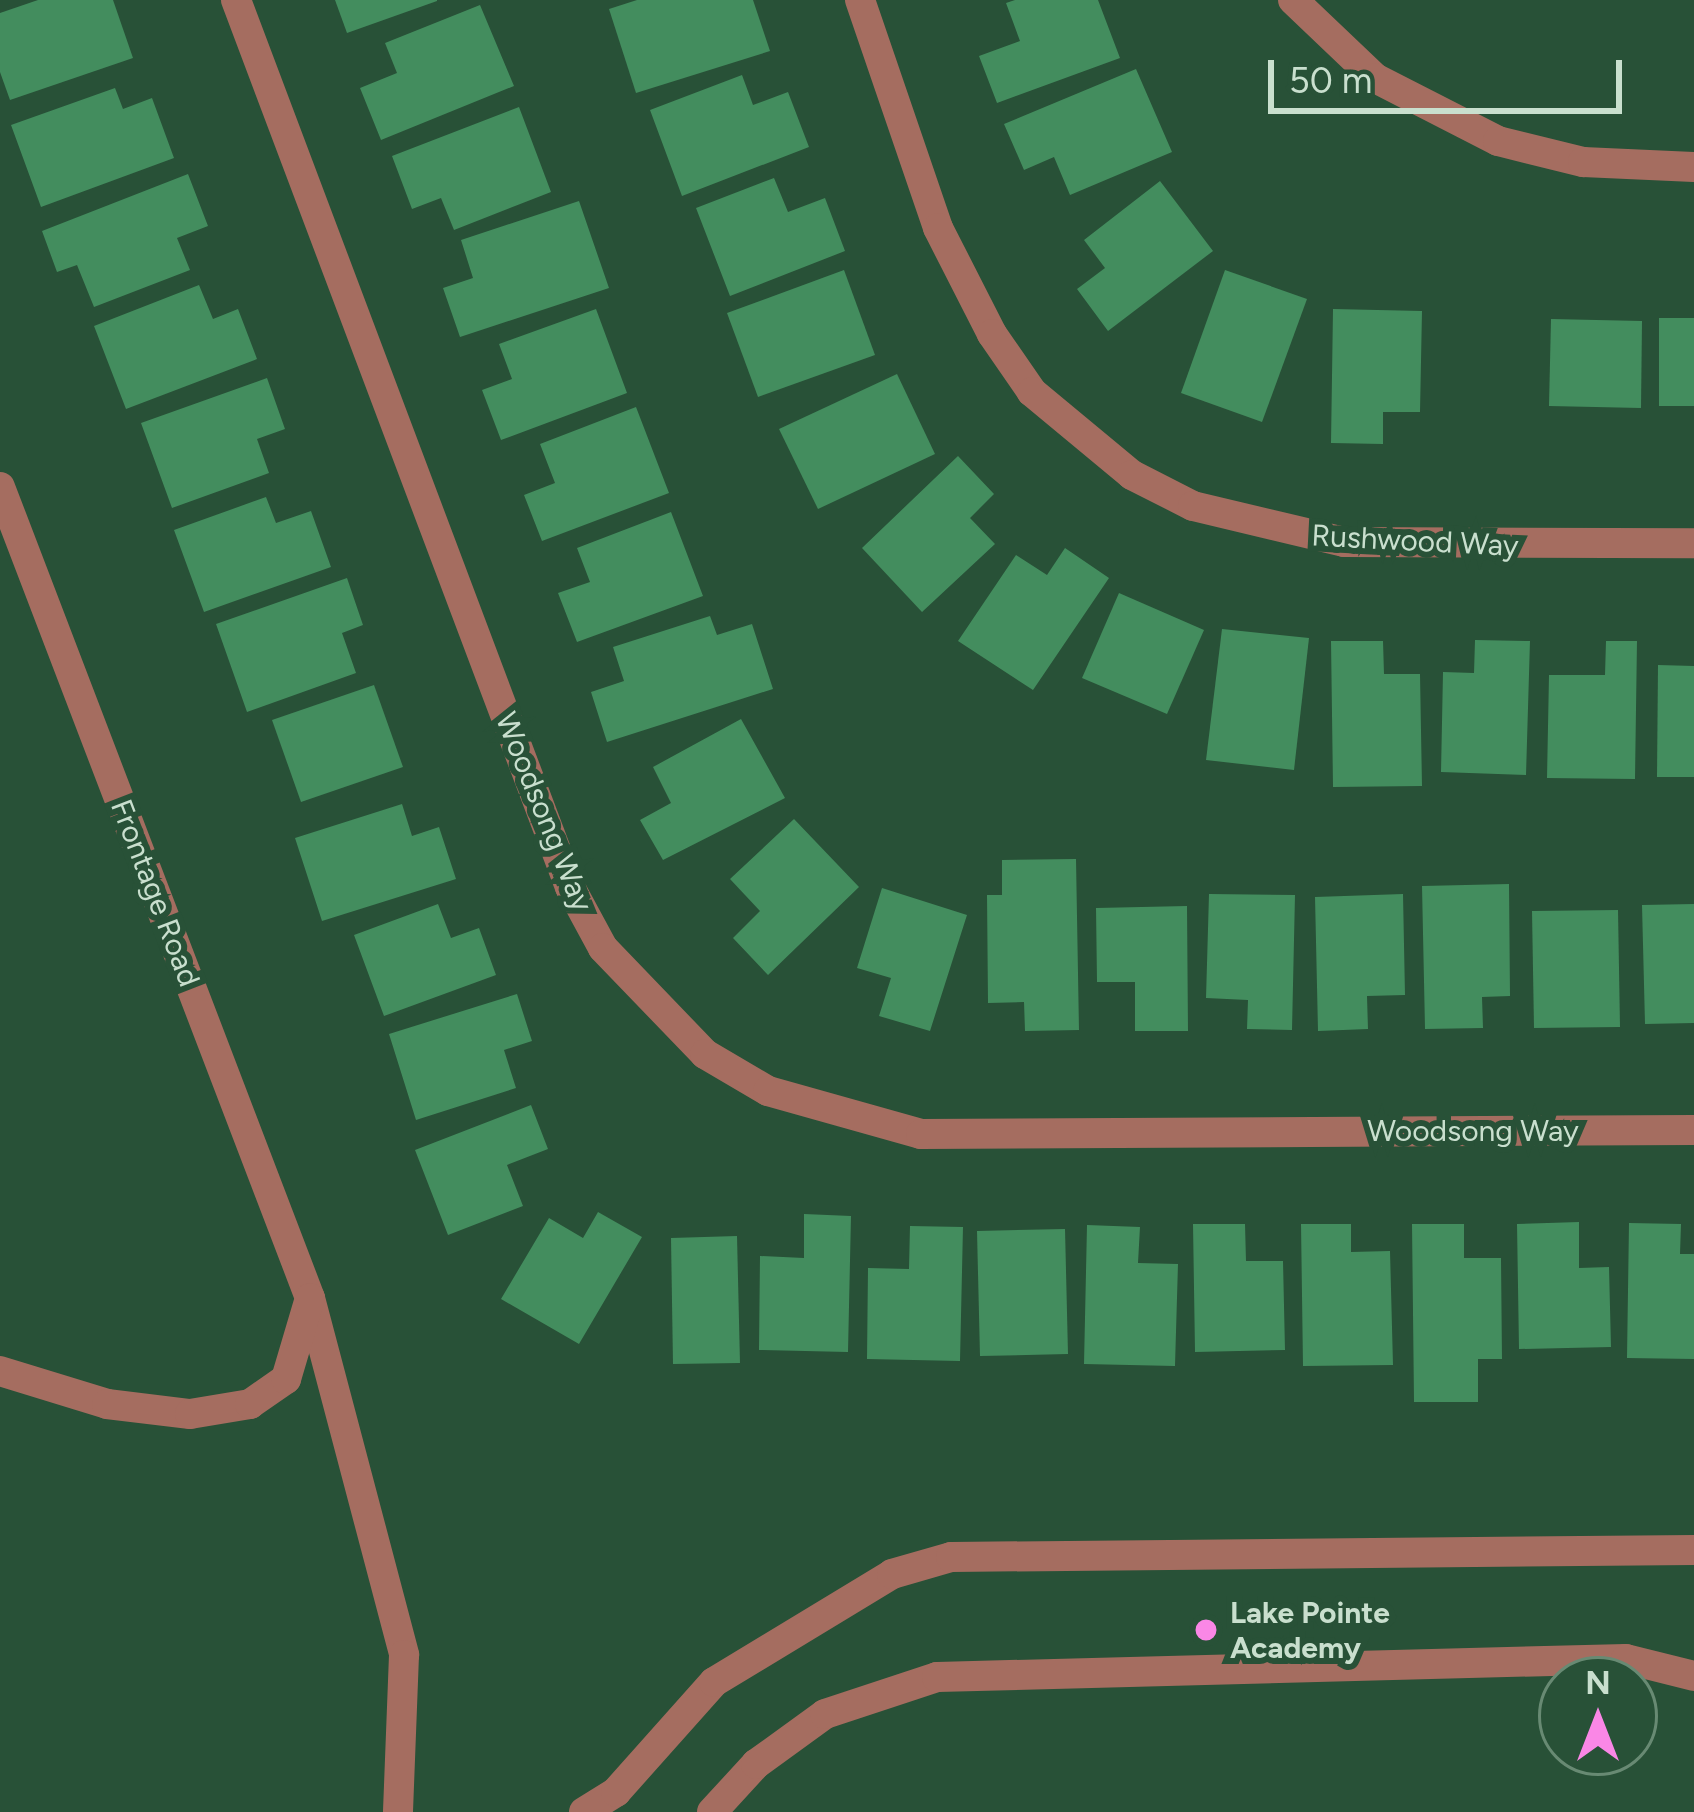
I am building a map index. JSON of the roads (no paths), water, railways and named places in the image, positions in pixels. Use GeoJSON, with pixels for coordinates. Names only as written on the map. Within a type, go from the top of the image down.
{"type":"FeatureCollection","features":[{"type":"Feature","properties":{"kind":"street","name":"Woodsong Way"},"geometry":{"type":"LineString","coordinates":[[236,0],[570,887],[603,948],[705,1054],[768,1091],[921,1134],[1694,1130]]}},
{"type":"Feature","properties":{"kind":"street","name":"Rushwood Way"},"geometry":{"type":"LineString","coordinates":[[860,0],[938,228],[992,334],[1031,392],[1132,475],[1193,506],[1344,542],[1694,543]]}},
{"type":"Feature","properties":{"kind":"street"},"geometry":{"type":"LineString","coordinates":[[1292,0],[1375,78],[1498,141],[1583,162],[1694,167]]}},
{"type":"Feature","properties":{"kind":"street","name":"Frontage Road"},"geometry":{"type":"LineString","coordinates":[[1,494],[310,1298],[404,1654],[400,1812]]}},
{"type":"Feature","properties":{"kind":"street"},"geometry":{"type":"LineString","coordinates":[[0,1371],[107,1404],[190,1414],[250,1404],[286,1379],[310,1298]]}},
{"type":"Feature","properties":{"kind":"street"},"geometry":{"type":"LineString","coordinates":[[584,1812],[616,1792],[714,1682],[892,1574],[951,1557],[1694,1550]]}},
{"type":"Feature","properties":{"kind":"street"},"geometry":{"type":"LineString","coordinates":[[712,1812],[756,1764],[825,1714],[938,1677],[1626,1658],[1694,1676]]}},
{"type":"Feature","properties":{"kind":"place","name":"Lake Pointe Academy"},"geometry":{"type":"Point","coordinates":[1206,1630]}}]}
